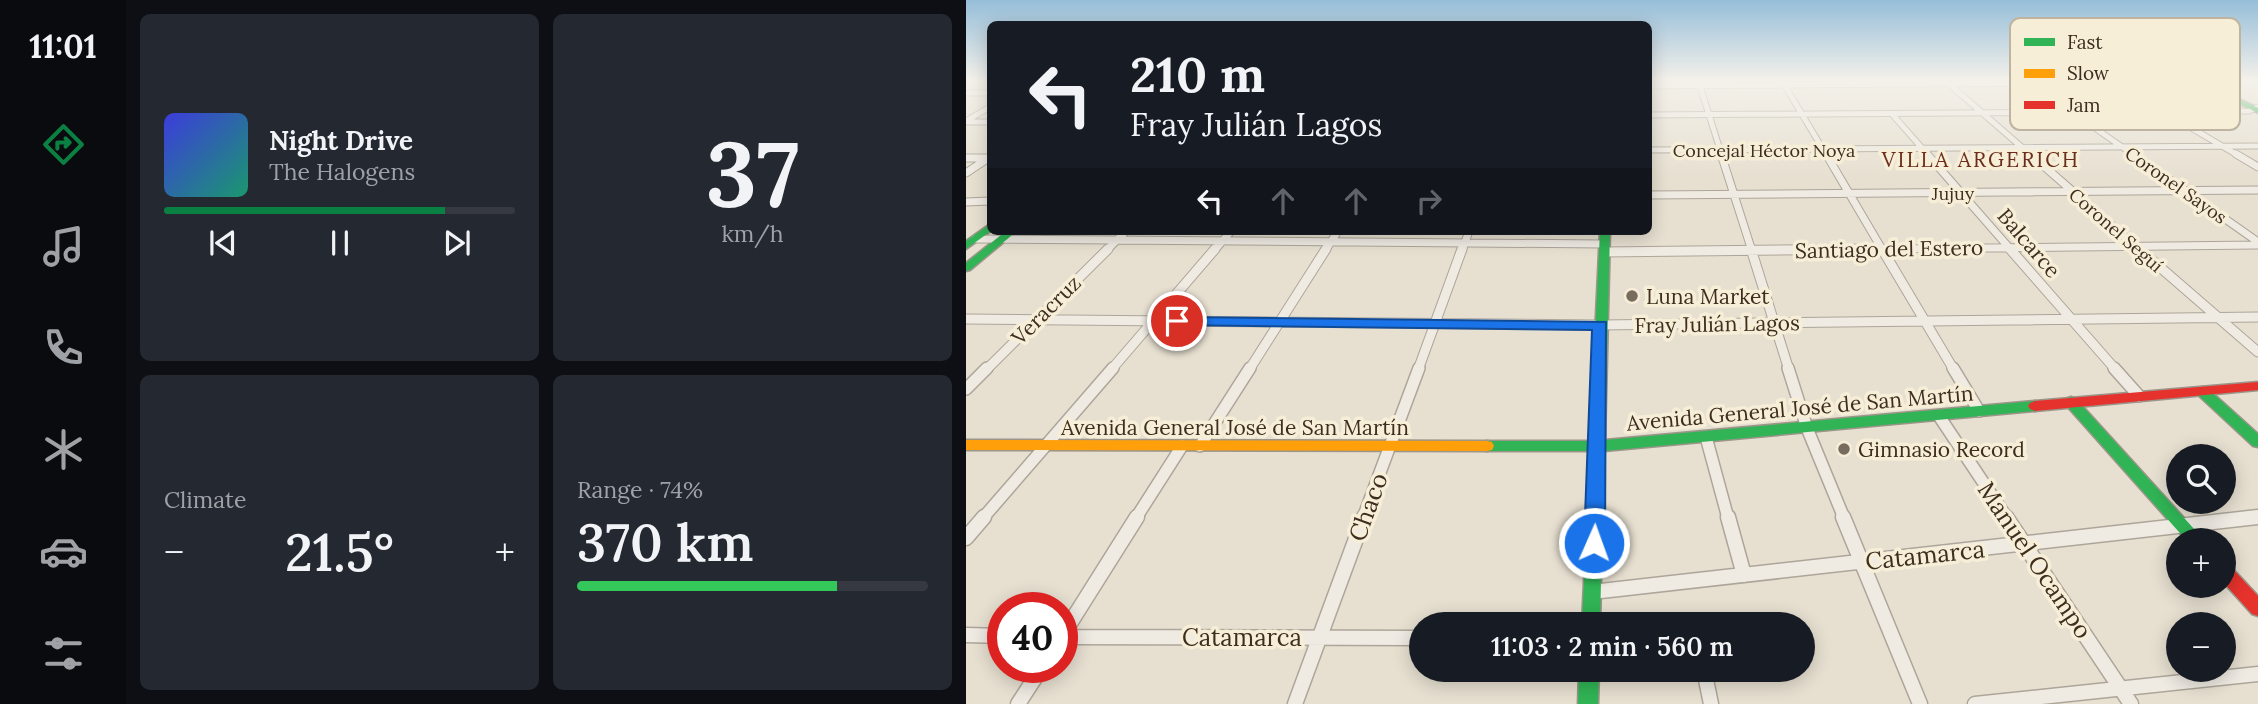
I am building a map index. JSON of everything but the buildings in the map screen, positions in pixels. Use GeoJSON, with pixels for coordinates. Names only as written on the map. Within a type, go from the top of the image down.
{"type":"FeatureCollection","features":[{"type":"Feature","properties":{"kind":"main road"},"geometry":{"type":"LineString","coordinates":[[970,243],[987,229]]}},
{"type":"Feature","properties":{"kind":"main road"},"geometry":{"type":"LineString","coordinates":[[966,268],[973,258],[1007,235]]}},
{"type":"Feature","properties":{"kind":"main road"},"geometry":{"type":"LineString","coordinates":[[1591,612],[1604,242]]}},
{"type":"Feature","properties":{"kind":"main road","name":"Avenida General José de San Martín"},"geometry":{"type":"LineString","coordinates":[[966,445],[1598,446],[2258,386]]}},
{"type":"Feature","properties":{"kind":"main road"},"geometry":{"type":"LineString","coordinates":[[2202,391],[2258,442]]}},
{"type":"Feature","properties":{"kind":"main road"},"geometry":{"type":"LineString","coordinates":[[2071,402],[2184,526]]}},
{"type":"Feature","properties":{"kind":"main road"},"geometry":{"type":"LineString","coordinates":[[2236,584],[2258,608]]}},
{"type":"Feature","properties":{"kind":"main road"},"geometry":{"type":"LineString","coordinates":[[1588,704],[1589,682]]}},
{"type":"Feature","properties":{"kind":"street","name":"Coronel Seguí"},"geometry":{"type":"LineString","coordinates":[[1982,113],[2258,352]]}},
{"type":"Feature","properties":{"kind":"street"},"geometry":{"type":"LineString","coordinates":[[1652,115],[2010,113]]}},
{"type":"Feature","properties":{"kind":"street"},"geometry":{"type":"LineString","coordinates":[[1803,114],[1821,149],[1979,411]]}},
{"type":"Feature","properties":{"kind":"street","name":"Balcarce"},"geometry":{"type":"LineString","coordinates":[[1892,114],[2139,396]]}},
{"type":"Feature","properties":{"kind":"street"},"geometry":{"type":"LineString","coordinates":[[1710,115],[1807,428],[1920,704]]}},
{"type":"Feature","properties":{"kind":"street"},"geometry":{"type":"LineString","coordinates":[[966,122],[987,122]]}},
{"type":"Feature","properties":{"kind":"street","name":"Coronel Sayos"},"geometry":{"type":"LineString","coordinates":[[2098,130],[2258,243]]}},
{"type":"Feature","properties":{"kind":"street"},"geometry":{"type":"LineString","coordinates":[[2195,130],[2258,167]]}},
{"type":"Feature","properties":{"kind":"street","name":"Concejal Héctor Noya"},"geometry":{"type":"LineString","coordinates":[[1652,150],[2258,146]]}},
{"type":"Feature","properties":{"kind":"street"},"geometry":{"type":"LineString","coordinates":[[966,159],[987,158]]}},
{"type":"Feature","properties":{"kind":"street"},"geometry":{"type":"LineString","coordinates":[[966,173],[987,160]]}},
{"type":"Feature","properties":{"kind":"street","name":"Jujuy"},"geometry":{"type":"LineString","coordinates":[[1652,195],[2258,190]]}},
{"type":"Feature","properties":{"kind":"street"},"geometry":{"type":"LineString","coordinates":[[966,202],[987,201]]}},
{"type":"Feature","properties":{"kind":"street","name":"Santiago del Estero"},"geometry":{"type":"LineString","coordinates":[[970,243],[1007,235],[1116,241],[1604,242],[1751,250],[2258,243]]}},
{"type":"Feature","properties":{"kind":"street","name":"Veracruz"},"geometry":{"type":"LineString","coordinates":[[966,389],[1122,235]]}},
{"type":"Feature","properties":{"kind":"street"},"geometry":{"type":"LineString","coordinates":[[966,538],[1227,235]]}},
{"type":"Feature","properties":{"kind":"street"},"geometry":{"type":"LineString","coordinates":[[1200,446],[1335,235]]}},
{"type":"Feature","properties":{"kind":"street","name":"Chaco"},"geometry":{"type":"LineString","coordinates":[[1295,704],[1467,235]]}},
{"type":"Feature","properties":{"kind":"street","name":"Fray Julián Lagos"},"geometry":{"type":"LineString","coordinates":[[966,319],[1600,325],[2258,317]]}},
{"type":"Feature","properties":{"kind":"street","name":"Manuel Ocampo"},"geometry":{"type":"LineString","coordinates":[[1939,416],[2131,704]]}},
{"type":"Feature","properties":{"kind":"street"},"geometry":{"type":"LineString","coordinates":[[1706,437],[1744,575]]}},
{"type":"Feature","properties":{"kind":"street"},"geometry":{"type":"LineString","coordinates":[[1078,611],[1182,446]]}},
{"type":"Feature","properties":{"kind":"street","name":"Catamarca"},"geometry":{"type":"LineString","coordinates":[[1592,592],[2258,517]]}},
{"type":"Feature","properties":{"kind":"street"},"geometry":{"type":"LineString","coordinates":[[966,635],[987,636]]}},
{"type":"Feature","properties":{"kind":"street","name":"Catamarca"},"geometry":{"type":"LineString","coordinates":[[1078,636],[1409,638]]}},
{"type":"Feature","properties":{"kind":"street"},"geometry":{"type":"LineString","coordinates":[[1975,704],[2258,674]]}},
{"type":"Feature","properties":{"kind":"street"},"geometry":{"type":"LineString","coordinates":[[1706,682],[1711,704]]}},
{"type":"Feature","properties":{"kind":"street"},"geometry":{"type":"LineString","coordinates":[[1018,704],[1032,683]]}},
{"type":"Feature","properties":{"kind":"traffic: fast"},"geometry":{"type":"LineString","coordinates":[[966,246],[987,229]]}},
{"type":"Feature","properties":{"kind":"traffic: fast"},"geometry":{"type":"LineString","coordinates":[[966,268],[1007,235]]}},
{"type":"Feature","properties":{"kind":"traffic: fast"},"geometry":{"type":"LineString","coordinates":[[1591,612],[1605,235]]}},
{"type":"Feature","properties":{"kind":"traffic: fast"},"geometry":{"type":"LineString","coordinates":[[2202,391],[2258,442]]}},
{"type":"Feature","properties":{"kind":"traffic: fast"},"geometry":{"type":"LineString","coordinates":[[2071,402],[2185,528]]}},
{"type":"Feature","properties":{"kind":"traffic: fast"},"geometry":{"type":"LineString","coordinates":[[1487,446],[1598,446],[2035,406]]}},
{"type":"Feature","properties":{"kind":"traffic: fast"},"geometry":{"type":"LineString","coordinates":[[1588,704],[1589,682]]}},
{"type":"Feature","properties":{"kind":"traffic: slow"},"geometry":{"type":"LineString","coordinates":[[966,445],[1487,446]]}},
{"type":"Feature","properties":{"kind":"traffic: jam"},"geometry":{"type":"LineString","coordinates":[[2035,406],[2258,386]]}},
{"type":"Feature","properties":{"kind":"traffic: jam"},"geometry":{"type":"LineString","coordinates":[[2236,584],[2258,608]]}},
{"type":"Feature","properties":{"kind":"place","name":"Luna Market"},"geometry":{"type":"Point","coordinates":[1632,296]}},
{"type":"Feature","properties":{"kind":"place","name":"Gimnasio Record"},"geometry":{"type":"Point","coordinates":[1844,449]}},
{"type":"Feature","properties":{"kind":"district","name":"VILLA ARGERICH"},"geometry":{"type":"Point","coordinates":[1981,159]}},
{"type":"Feature","properties":{"kind":"route"},"geometry":{"type":"LineString","coordinates":[[1177,321],[1600,325],[1594,543]]}}]}
